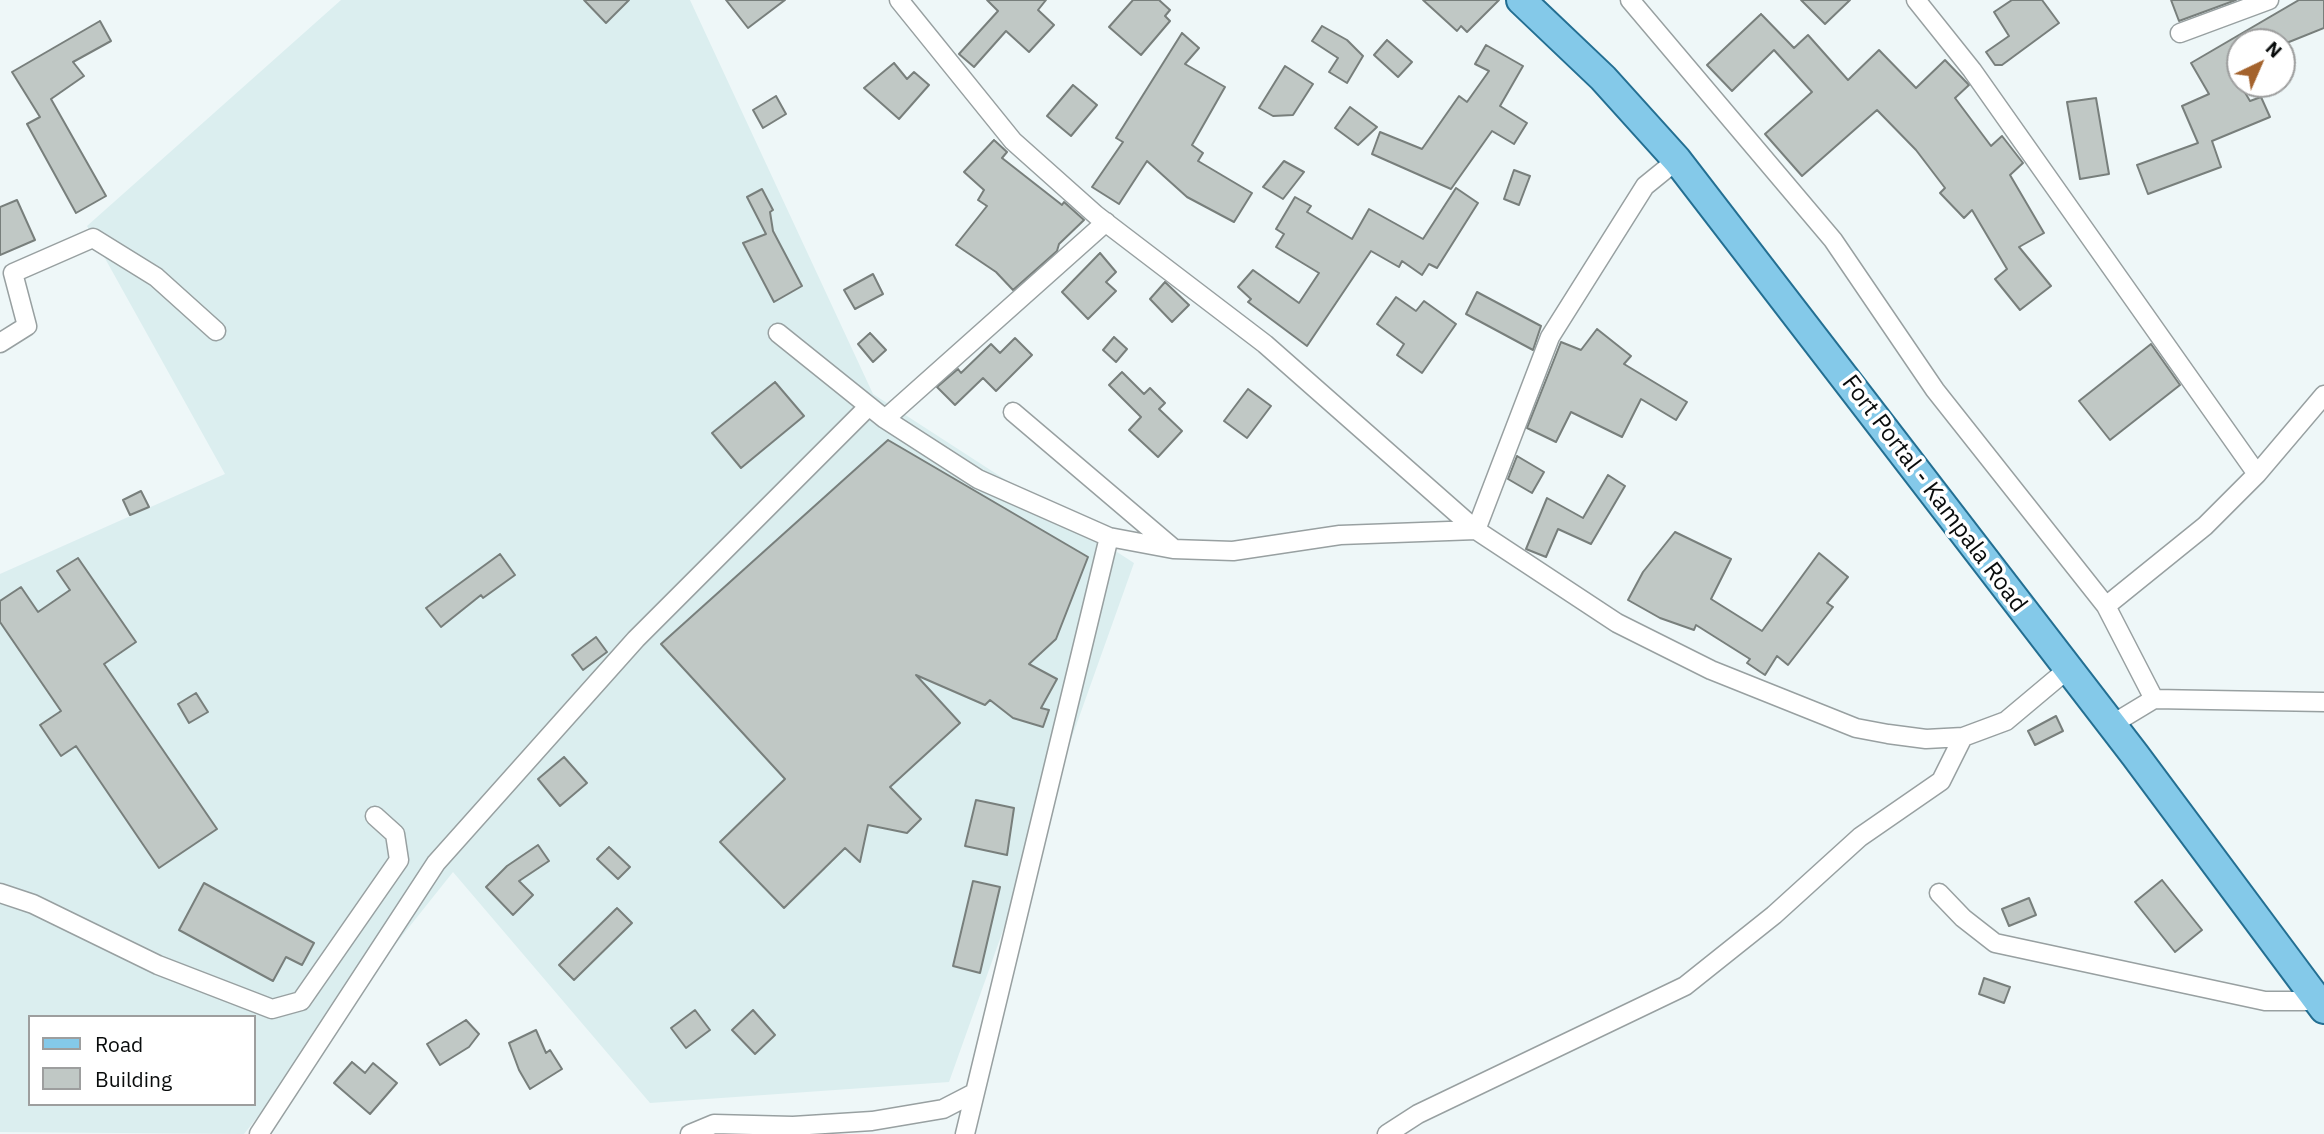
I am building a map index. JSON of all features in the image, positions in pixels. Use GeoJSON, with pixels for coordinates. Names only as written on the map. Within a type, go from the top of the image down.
{"type":"FeatureCollection","features":[{"type":"Feature","properties":{"kind":"main road","name":"Fort Portal - Kampala Road"},"geometry":{"type":"LineString","coordinates":[[1521,0],[1603,78],[1677,160],[2135,755],[2321,1005]]}},
{"type":"Feature","properties":{"kind":"street"},"geometry":{"type":"LineString","coordinates":[[899,0],[1013,141],[1106,222],[1265,344],[1476,530],[1617,623],[1711,670],[1856,728],[1926,739],[1963,737],[2006,722],[2068,669]]}},
{"type":"Feature","properties":{"kind":"street"},"geometry":{"type":"LineString","coordinates":[[1630,0],[1833,240],[1935,390],[2106,606],[2154,699]]}},
{"type":"Feature","properties":{"kind":"street"},"geometry":{"type":"LineString","coordinates":[[1916,0],[1972,70],[2258,474]]}},
{"type":"Feature","properties":{"kind":"street"},"geometry":{"type":"LineString","coordinates":[[2180,33],[2269,0]]}},
{"type":"Feature","properties":{"kind":"street"},"geometry":{"type":"LineString","coordinates":[[1476,530],[1550,337],[1645,186],[1677,160]]}},
{"type":"Feature","properties":{"kind":"street"},"geometry":{"type":"LineString","coordinates":[[884,419],[1106,222]]}},
{"type":"Feature","properties":{"kind":"street"},"geometry":{"type":"LineString","coordinates":[[0,343],[27,326],[13,273],[93,238],[156,277],[216,331]]}},
{"type":"Feature","properties":{"kind":"street"},"geometry":{"type":"LineString","coordinates":[[778,333],[884,419],[978,478],[1109,537],[1173,549],[1233,551],[1340,535],[1476,530]]}},
{"type":"Feature","properties":{"kind":"street"},"geometry":{"type":"LineString","coordinates":[[2106,606],[2205,526],[2258,474],[2324,395]]}},
{"type":"Feature","properties":{"kind":"street"},"geometry":{"type":"LineString","coordinates":[[259,1134],[436,863],[636,639],[869,406]]}},
{"type":"Feature","properties":{"kind":"street"},"geometry":{"type":"LineString","coordinates":[[1013,412],[1173,549]]}},
{"type":"Feature","properties":{"kind":"street"},"geometry":{"type":"LineString","coordinates":[[965,1134],[1109,537]]}},
{"type":"Feature","properties":{"kind":"street"},"geometry":{"type":"LineString","coordinates":[[2111,725],[2154,699],[2324,702]]}},
{"type":"Feature","properties":{"kind":"street"},"geometry":{"type":"LineString","coordinates":[[1387,1134],[1418,1114],[1685,986],[1774,915],[1860,837],[1941,781],[1963,737]]}},
{"type":"Feature","properties":{"kind":"street"},"geometry":{"type":"LineString","coordinates":[[0,893],[33,904],[158,965],[272,1009],[301,1001],[399,860],[395,834],[375,816]]}},
{"type":"Feature","properties":{"kind":"street"},"geometry":{"type":"LineString","coordinates":[[1939,893],[1963,919],[1995,943],[2265,1001],[2321,1005]]}},
{"type":"Feature","properties":{"kind":"street"},"geometry":{"type":"LineString","coordinates":[[690,1134],[714,1124],[793,1126],[872,1121],[943,1109],[974,1093]]}},
{"type":"Feature","properties":{"kind":"shaded area"},"geometry":{"type":"Polygon","coordinates":[[[341,0],[690,0],[873,394],[1134,563],[949,1082],[650,1103],[453,872],[244,1134],[0,1132],[0,574],[225,474],[87,226],[341,0]]]}},
{"type":"Feature","properties":{"kind":"building"},"geometry":{"type":"Polygon","coordinates":[[[584,0],[629,0],[606,23],[584,0]]]}},
{"type":"Feature","properties":{"kind":"building"},"geometry":{"type":"Polygon","coordinates":[[[726,0],[785,0],[748,28],[726,0]]]}},
{"type":"Feature","properties":{"kind":"building"},"geometry":{"type":"Polygon","coordinates":[[[987,0],[1046,0],[1038,10],[1054,25],[1029,52],[1006,31],[974,67],[959,54],[998,11],[987,0]]]}},
{"type":"Feature","properties":{"kind":"building"},"geometry":{"type":"Polygon","coordinates":[[[1133,0],[1159,0],[1170,10],[1165,16],[1170,21],[1141,55],[1109,27],[1133,0]]]}},
{"type":"Feature","properties":{"kind":"building"},"geometry":{"type":"Polygon","coordinates":[[[1423,0],[1499,0],[1467,32],[1461,26],[1457,31],[1423,0]]]}},
{"type":"Feature","properties":{"kind":"building"},"geometry":{"type":"Polygon","coordinates":[[[1801,0],[1850,0],[1825,24],[1801,0]]]}},
{"type":"Feature","properties":{"kind":"building"},"geometry":{"type":"Polygon","coordinates":[[[2012,0],[2042,0],[2059,23],[2002,65],[1995,65],[1986,52],[2009,36],[1994,12],[2012,0]]]}},
{"type":"Feature","properties":{"kind":"building"},"geometry":{"type":"Polygon","coordinates":[[[2171,0],[2236,0],[2179,21],[2171,0]]]}},
{"type":"Feature","properties":{"kind":"building"},"geometry":{"type":"Polygon","coordinates":[[[2299,0],[2324,0],[2324,28],[2296,39],[2296,28],[2251,28],[2299,0]]]}},
{"type":"Feature","properties":{"kind":"building"},"geometry":{"type":"Polygon","coordinates":[[[1761,14],[1794,48],[1808,35],[1848,80],[1879,50],[1916,88],[1945,60],[1969,85],[1955,98],[1991,146],[2002,136],[2023,163],[2010,175],[2044,233],[2019,247],[2051,286],[2020,310],[1995,279],[2007,269],[1972,210],[1964,218],[1940,193],[1945,188],[1916,150],[1877,110],[1802,176],[1765,134],[1812,92],[1774,50],[1732,91],[1707,65],[1761,14]]]}},
{"type":"Feature","properties":{"kind":"building"},"geometry":{"type":"Polygon","coordinates":[[[100,21],[111,41],[73,62],[84,76],[51,99],[106,196],[76,213],[27,124],[40,117],[12,72],[100,21]]]}},
{"type":"Feature","properties":{"kind":"building"},"geometry":{"type":"Polygon","coordinates":[[[1322,26],[1347,40],[1363,56],[1347,83],[1329,72],[1338,58],[1312,41],[1322,26]]]}},
{"type":"Feature","properties":{"kind":"building"},"geometry":{"type":"Polygon","coordinates":[[[1182,33],[1199,48],[1185,64],[1225,87],[1192,145],[1203,153],[1198,161],[1252,193],[1234,222],[1187,197],[1147,161],[1119,204],[1092,187],[1123,142],[1116,138],[1182,33]]]}},
{"type":"Feature","properties":{"kind":"building"},"geometry":{"type":"Polygon","coordinates":[[[1387,40],[1412,62],[1398,77],[1374,55],[1387,40]]]}},
{"type":"Feature","properties":{"kind":"building"},"geometry":{"type":"Polygon","coordinates":[[[2226,43],[2226,98],[2248,98],[2250,101],[2261,98],[2270,117],[2212,141],[2221,167],[2148,194],[2137,165],[2198,143],[2182,106],[2209,94],[2191,63],[2226,43]]]}},
{"type":"Feature","properties":{"kind":"building"},"geometry":{"type":"Polygon","coordinates":[[[1486,45],[1523,66],[1500,106],[1527,123],[1514,144],[1492,131],[1451,189],[1372,154],[1380,132],[1422,149],[1459,96],[1467,102],[1489,71],[1475,64],[1486,45]]]}},
{"type":"Feature","properties":{"kind":"building"},"geometry":{"type":"Polygon","coordinates":[[[894,63],[907,79],[914,72],[929,85],[899,119],[864,88],[894,63]]]}},
{"type":"Feature","properties":{"kind":"building"},"geometry":{"type":"Polygon","coordinates":[[[1285,66],[1313,84],[1293,115],[1273,116],[1259,108],[1285,66]]]}},
{"type":"Feature","properties":{"kind":"building"},"geometry":{"type":"Polygon","coordinates":[[[1073,85],[1097,105],[1071,136],[1047,116],[1073,85]]]}},
{"type":"Feature","properties":{"kind":"building"},"geometry":{"type":"Polygon","coordinates":[[[776,96],[786,114],[763,128],[753,110],[776,96]]]}},
{"type":"Feature","properties":{"kind":"building"},"geometry":{"type":"Polygon","coordinates":[[[2096,98],[2109,174],[2080,179],[2067,102],[2096,98]]]}},
{"type":"Feature","properties":{"kind":"building"},"geometry":{"type":"Polygon","coordinates":[[[1350,107],[1377,127],[1358,145],[1335,128],[1350,107]]]}},
{"type":"Feature","properties":{"kind":"building"},"geometry":{"type":"Polygon","coordinates":[[[994,140],[1007,152],[1002,158],[1062,205],[1064,202],[1084,220],[1059,244],[1057,251],[1013,290],[996,272],[956,245],[987,206],[978,200],[984,190],[964,172],[994,140]]]}},
{"type":"Feature","properties":{"kind":"building"},"geometry":{"type":"Polygon","coordinates":[[[1284,161],[1304,172],[1283,199],[1263,187],[1284,161]]]}},
{"type":"Feature","properties":{"kind":"building"},"geometry":{"type":"Polygon","coordinates":[[[1514,170],[1530,176],[1519,205],[1504,199],[1514,170]]]}},
{"type":"Feature","properties":{"kind":"building"},"geometry":{"type":"Polygon","coordinates":[[[1456,188],[1478,203],[1437,268],[1429,264],[1422,275],[1402,261],[1399,267],[1371,251],[1307,346],[1248,302],[1251,299],[1238,287],[1253,270],[1299,303],[1319,273],[1276,247],[1284,234],[1276,229],[1295,197],[1311,206],[1307,212],[1352,239],[1369,209],[1423,239],[1456,188]]]}},
{"type":"Feature","properties":{"kind":"building"},"geometry":{"type":"Polygon","coordinates":[[[762,189],[773,210],[770,212],[773,231],[802,286],[774,302],[743,243],[766,234],[747,197],[762,189]]]}},
{"type":"Feature","properties":{"kind":"building"},"geometry":{"type":"Polygon","coordinates":[[[17,200],[35,240],[0,255],[0,207],[17,200]]]}},
{"type":"Feature","properties":{"kind":"building"},"geometry":{"type":"Polygon","coordinates":[[[1100,253],[1116,272],[1106,282],[1116,291],[1088,319],[1062,292],[1100,253]]]}},
{"type":"Feature","properties":{"kind":"building"},"geometry":{"type":"Polygon","coordinates":[[[873,274],[883,294],[855,309],[844,290],[873,274]]]}},
{"type":"Feature","properties":{"kind":"building"},"geometry":{"type":"Polygon","coordinates":[[[1165,282],[1189,305],[1172,322],[1150,299],[1165,282]]]}},
{"type":"Feature","properties":{"kind":"building"},"geometry":{"type":"Polygon","coordinates":[[[1477,292],[1541,326],[1533,350],[1466,314],[1477,292]]]}},
{"type":"Feature","properties":{"kind":"building"},"geometry":{"type":"Polygon","coordinates":[[[1396,297],[1416,311],[1424,301],[1456,324],[1422,373],[1397,355],[1404,344],[1377,324],[1396,297]]]}},
{"type":"Feature","properties":{"kind":"building"},"geometry":{"type":"Polygon","coordinates":[[[1597,329],[1631,356],[1624,364],[1687,402],[1676,420],[1641,399],[1622,437],[1571,412],[1556,442],[1527,428],[1561,342],[1581,350],[1597,329]]]}},
{"type":"Feature","properties":{"kind":"building"},"geometry":{"type":"Polygon","coordinates":[[[870,333],[886,350],[873,362],[858,344],[870,333]]]}},
{"type":"Feature","properties":{"kind":"building"},"geometry":{"type":"Polygon","coordinates":[[[1114,337],[1127,349],[1116,362],[1103,350],[1114,337]]]}},
{"type":"Feature","properties":{"kind":"building"},"geometry":{"type":"Polygon","coordinates":[[[1015,338],[1032,355],[996,391],[983,378],[955,405],[937,387],[958,369],[961,373],[991,344],[1000,353],[1015,338]]]}},
{"type":"Feature","properties":{"kind":"building"},"geometry":{"type":"Polygon","coordinates":[[[2151,344],[2180,385],[2110,440],[2079,401],[2151,344]]]}},
{"type":"Feature","properties":{"kind":"building"},"geometry":{"type":"Polygon","coordinates":[[[1122,372],[1144,394],[1150,388],[1165,403],[1159,409],[1182,431],[1158,457],[1129,430],[1141,417],[1109,385],[1122,372]]]}},
{"type":"Feature","properties":{"kind":"building"},"geometry":{"type":"Polygon","coordinates":[[[775,382],[804,416],[741,468],[712,433],[775,382]]]}},
{"type":"Feature","properties":{"kind":"building"},"geometry":{"type":"Polygon","coordinates":[[[1248,389],[1271,406],[1247,438],[1224,421],[1248,389]]]}},
{"type":"Feature","properties":{"kind":"building"},"geometry":{"type":"Polygon","coordinates":[[[888,440],[1088,557],[1056,639],[1029,664],[1057,679],[1041,708],[1049,710],[1043,727],[1013,718],[990,700],[985,705],[916,675],[960,723],[890,787],[921,819],[907,833],[868,825],[860,862],[845,848],[784,908],[720,842],[785,779],[661,644],[888,440]]]}},
{"type":"Feature","properties":{"kind":"building"},"geometry":{"type":"Polygon","coordinates":[[[1517,456],[1544,472],[1532,493],[1508,479],[1517,456]]]}},
{"type":"Feature","properties":{"kind":"building"},"geometry":{"type":"Polygon","coordinates":[[[1608,475],[1625,486],[1591,544],[1558,529],[1546,557],[1526,549],[1547,498],[1583,518],[1608,475]]]}},
{"type":"Feature","properties":{"kind":"building"},"geometry":{"type":"Polygon","coordinates":[[[141,491],[149,507],[130,515],[123,500],[141,491]]]}},
{"type":"Feature","properties":{"kind":"building"},"geometry":{"type":"Polygon","coordinates":[[[1675,532],[1731,559],[1711,599],[1762,631],[1819,553],[1848,577],[1827,603],[1833,607],[1788,665],[1777,656],[1765,675],[1747,663],[1750,659],[1696,625],[1694,630],[1660,618],[1628,600],[1643,572],[1675,532]]]}},
{"type":"Feature","properties":{"kind":"building"},"geometry":{"type":"Polygon","coordinates":[[[500,554],[515,575],[483,598],[481,595],[441,627],[426,608],[500,554]]]}},
{"type":"Feature","properties":{"kind":"building"},"geometry":{"type":"Polygon","coordinates":[[[78,558],[136,642],[104,664],[217,829],[159,868],[76,746],[61,756],[40,725],[61,711],[0,622],[0,601],[21,587],[38,612],[70,590],[57,571],[78,558]]]}},
{"type":"Feature","properties":{"kind":"building"},"geometry":{"type":"Polygon","coordinates":[[[596,637],[607,652],[583,670],[572,655],[596,637]]]}},
{"type":"Feature","properties":{"kind":"building"},"geometry":{"type":"Polygon","coordinates":[[[196,693],[208,712],[189,723],[178,704],[196,693]]]}},
{"type":"Feature","properties":{"kind":"building"},"geometry":{"type":"Polygon","coordinates":[[[2056,716],[2063,731],[2035,745],[2028,731],[2056,716]]]}},
{"type":"Feature","properties":{"kind":"building"},"geometry":{"type":"Polygon","coordinates":[[[564,757],[587,783],[560,806],[538,779],[564,757]]]}},
{"type":"Feature","properties":{"kind":"building"},"geometry":{"type":"Polygon","coordinates":[[[976,800],[1014,808],[1007,855],[965,846],[976,800]]]}},
{"type":"Feature","properties":{"kind":"building"},"geometry":{"type":"Polygon","coordinates":[[[538,845],[549,861],[519,881],[533,895],[513,915],[486,887],[507,866],[538,845]]]}},
{"type":"Feature","properties":{"kind":"building"},"geometry":{"type":"Polygon","coordinates":[[[609,847],[630,867],[618,879],[597,859],[609,847]]]}},
{"type":"Feature","properties":{"kind":"building"},"geometry":{"type":"Polygon","coordinates":[[[2162,880],[2202,930],[2175,952],[2135,902],[2162,880]]]}},
{"type":"Feature","properties":{"kind":"building"},"geometry":{"type":"Polygon","coordinates":[[[973,881],[1000,887],[980,973],[953,966],[973,881]]]}},
{"type":"Feature","properties":{"kind":"building"},"geometry":{"type":"Polygon","coordinates":[[[204,883],[314,943],[302,965],[286,957],[273,981],[179,930],[204,883]]]}},
{"type":"Feature","properties":{"kind":"building"},"geometry":{"type":"Polygon","coordinates":[[[2029,898],[2036,915],[2009,926],[2002,909],[2029,898]]]}},
{"type":"Feature","properties":{"kind":"building"},"geometry":{"type":"Polygon","coordinates":[[[617,908],[632,923],[574,980],[559,965],[617,908]]]}},
{"type":"Feature","properties":{"kind":"building"},"geometry":{"type":"Polygon","coordinates":[[[1984,978],[2010,987],[2004,1003],[1979,994],[1984,978]]]}},
{"type":"Feature","properties":{"kind":"building"},"geometry":{"type":"Polygon","coordinates":[[[695,1010],[710,1030],[686,1048],[671,1028],[695,1010]]]}},
{"type":"Feature","properties":{"kind":"building"},"geometry":{"type":"Polygon","coordinates":[[[753,1010],[775,1035],[755,1054],[732,1030],[753,1010]]]}},
{"type":"Feature","properties":{"kind":"building"},"geometry":{"type":"Polygon","coordinates":[[[466,1020],[479,1034],[469,1047],[440,1065],[427,1044],[466,1020]]]}},
{"type":"Feature","properties":{"kind":"building"},"geometry":{"type":"Polygon","coordinates":[[[536,1030],[546,1053],[550,1050],[562,1069],[530,1089],[519,1070],[509,1043],[536,1030]]]}},
{"type":"Feature","properties":{"kind":"building"},"geometry":{"type":"Polygon","coordinates":[[[352,1062],[365,1073],[373,1063],[397,1083],[370,1114],[334,1083],[352,1062]]]}}]}
